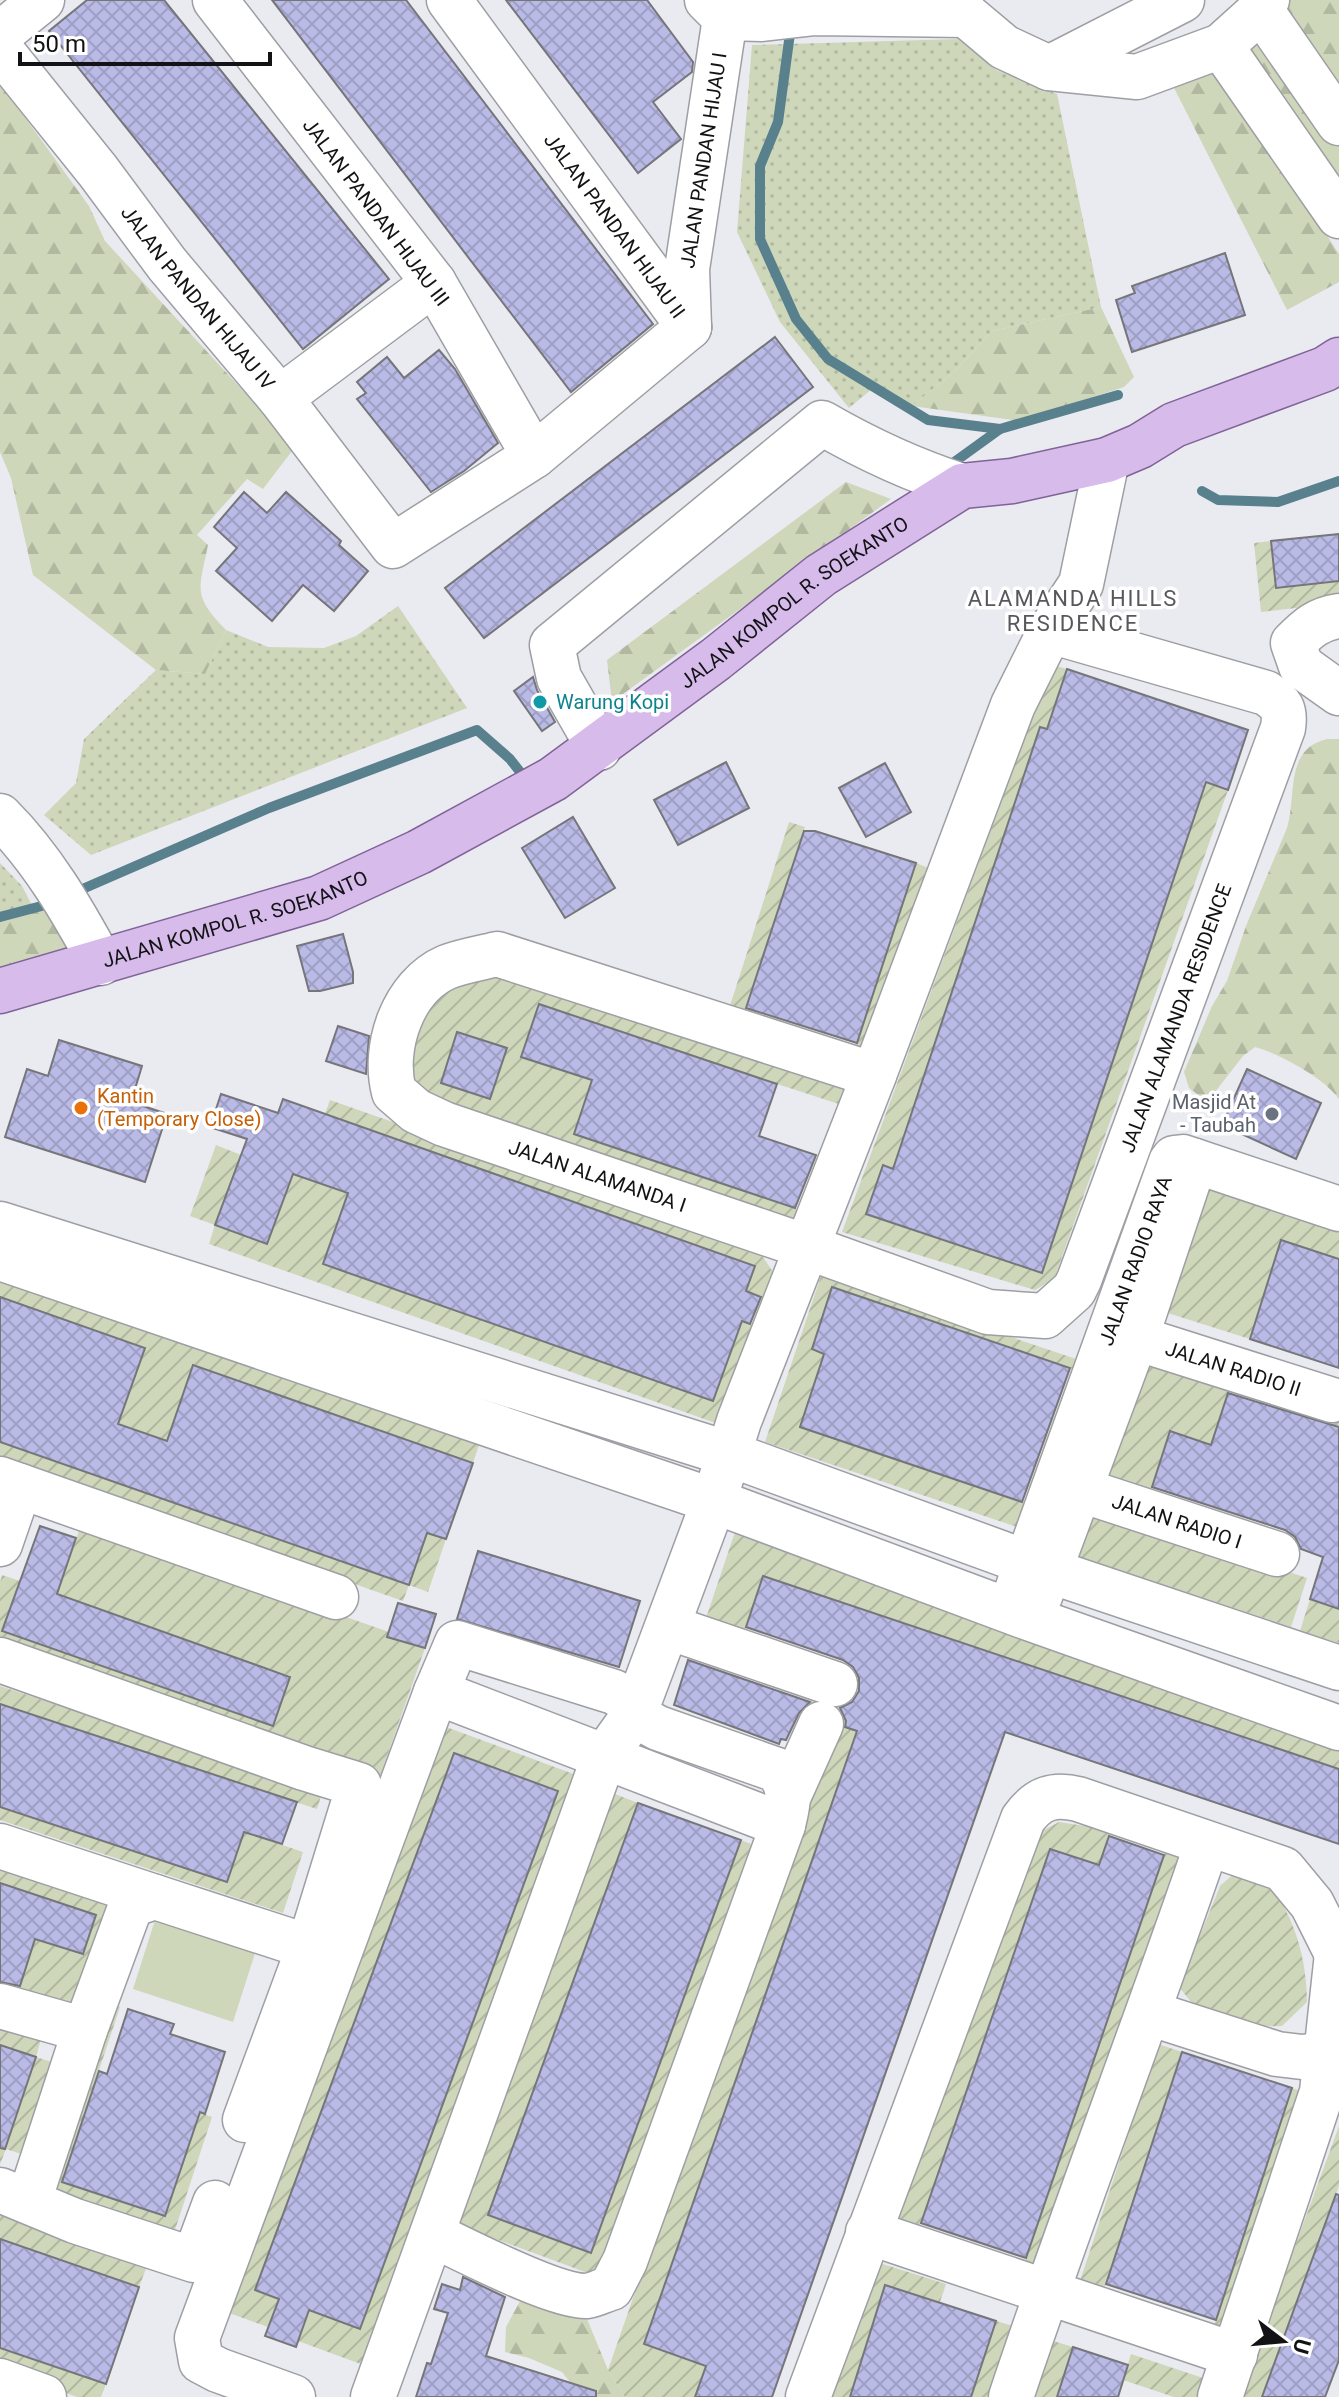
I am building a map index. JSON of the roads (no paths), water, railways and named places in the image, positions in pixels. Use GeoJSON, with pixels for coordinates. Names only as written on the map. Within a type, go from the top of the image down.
{"type":"FeatureCollection","features":[{"type":"Feature","properties":{"kind":"main road","name":"JALAN KOMPOL R. SOEKANTO"},"geometry":{"type":"LineString","coordinates":[[0,991],[319,898],[419,852],[553,779],[593,736],[716,659],[940,479],[1012,481],[1107,460],[1140,446],[1174,425],[1325,369],[1339,360]]}},
{"type":"Feature","properties":{"kind":"street"},"geometry":{"type":"LineString","coordinates":[[0,34],[42,0]]}},
{"type":"Feature","properties":{"kind":"street","name":"JALAN PANDAN HIJAU III"},"geometry":{"type":"LineString","coordinates":[[215,0],[434,283],[534,456]]}},
{"type":"Feature","properties":{"kind":"street","name":"JALAN PANDAN HIJAU II"},"geometry":{"type":"LineString","coordinates":[[449,0],[689,327],[534,456]]}},
{"type":"Feature","properties":{"kind":"street"},"geometry":{"type":"LineString","coordinates":[[1049,68],[1182,0]]}},
{"type":"Feature","properties":{"kind":"street"},"geometry":{"type":"LineString","coordinates":[[731,12],[815,13],[962,7],[1004,47],[1049,68],[1137,77],[1221,46],[1264,5],[1339,123]]}},
{"type":"Feature","properties":{"kind":"street","name":"JALAN PANDAN HIJAU I"},"geometry":{"type":"LineString","coordinates":[[689,327],[687,269],[731,12]]}},
{"type":"Feature","properties":{"kind":"street"},"geometry":{"type":"LineString","coordinates":[[1221,46],[1339,216]]}},
{"type":"Feature","properties":{"kind":"street","name":"JALAN PANDAN HIJAU IV"},"geometry":{"type":"LineString","coordinates":[[0,49],[98,171],[167,264],[280,398],[393,546],[534,456]]}},
{"type":"Feature","properties":{"kind":"street"},"geometry":{"type":"LineString","coordinates":[[280,398],[434,283]]}},
{"type":"Feature","properties":{"kind":"street"},"geometry":{"type":"LineString","coordinates":[[593,736],[559,678],[552,645],[822,423],[857,443],[940,479]]}},
{"type":"Feature","properties":{"kind":"street"},"geometry":{"type":"LineString","coordinates":[[373,2397],[604,1757],[634,1715],[714,1501],[739,1421],[874,1075],[1013,705],[1050,631],[1081,584],[1107,460]]}},
{"type":"Feature","properties":{"kind":"street"},"geometry":{"type":"LineString","coordinates":[[1339,616],[1322,619],[1307,628],[1293,643],[1301,666],[1339,693]]}},
{"type":"Feature","properties":{"kind":"street","name":"JALAN ALAMANDA RESIDENCE"},"geometry":{"type":"LineString","coordinates":[[807,1247],[988,1312],[1045,1316],[1074,1290],[1079,1280],[1283,728],[1285,713],[1280,702],[1266,693],[1050,631]]}},
{"type":"Feature","properties":{"kind":"street"},"geometry":{"type":"LineString","coordinates":[[0,816],[18,834],[65,898],[101,963]]}},
{"type":"Feature","properties":{"kind":"street","name":"JALAN ALAMANDA I"},"geometry":{"type":"LineString","coordinates":[[807,1247],[444,1124],[416,1111],[394,1092],[390,1061],[397,1031],[416,989],[448,967],[497,954],[874,1075]]}},
{"type":"Feature","properties":{"kind":"street","name":"JALAN RADIO RAYA"},"geometry":{"type":"LineString","coordinates":[[1020,1615],[1039,1566],[1171,1162],[1178,1157],[1195,1161],[1136,1338],[1078,1489],[1039,1566]]}},
{"type":"Feature","properties":{"kind":"street"},"geometry":{"type":"LineString","coordinates":[[1195,1161],[1339,1209]]}},
{"type":"Feature","properties":{"kind":"street"},"geometry":{"type":"LineString","coordinates":[[0,1224],[729,1454],[1039,1566],[1339,1668]]}},
{"type":"Feature","properties":{"kind":"street"},"geometry":{"type":"LineString","coordinates":[[0,1258],[714,1501],[1020,1615],[1339,1728]]}},
{"type":"Feature","properties":{"kind":"street","name":"JALAN RADIO II"},"geometry":{"type":"LineString","coordinates":[[1136,1338],[1332,1400]]}},
{"type":"Feature","properties":{"kind":"street"},"geometry":{"type":"LineString","coordinates":[[0,1544],[10,1482],[336,1597]]}},
{"type":"Feature","properties":{"kind":"street","name":"JALAN RADIO I"},"geometry":{"type":"LineString","coordinates":[[1078,1489],[1277,1554]]}},
{"type":"Feature","properties":{"kind":"street"},"geometry":{"type":"LineString","coordinates":[[433,2235],[538,2282],[587,2296],[611,2288],[625,2261],[786,1809],[828,1704],[668,1627]]}},
{"type":"Feature","properties":{"kind":"street"},"geometry":{"type":"LineString","coordinates":[[293,2397],[201,2361],[197,2338],[436,1692],[457,1643],[614,1692],[629,1701],[634,1715],[658,1728],[777,1770],[785,1780],[786,1809]]}},
{"type":"Feature","properties":{"kind":"street"},"geometry":{"type":"LineString","coordinates":[[0,1660],[359,1785],[309,1947],[194,2260],[75,2221],[14,2195],[85,2030],[131,1905],[155,1897]]}},
{"type":"Feature","properties":{"kind":"street"},"geometry":{"type":"LineString","coordinates":[[436,1692],[604,1757],[786,1809]]}},
{"type":"Feature","properties":{"kind":"street"},"geometry":{"type":"LineString","coordinates":[[808,2397],[1023,1819],[1033,1805],[1061,1795],[1283,1869],[1312,1904],[1338,1953],[1322,2092],[1220,2397]]}},
{"type":"Feature","properties":{"kind":"street"},"geometry":{"type":"LineString","coordinates":[[1011,2397],[1046,2291],[1149,2013],[1207,1844]]}},
{"type":"Feature","properties":{"kind":"street"},"geometry":{"type":"LineString","coordinates":[[0,1846],[309,1947]]}},
{"type":"Feature","properties":{"kind":"street"},"geometry":{"type":"LineString","coordinates":[[0,2006],[85,2030]]}},
{"type":"Feature","properties":{"kind":"street"},"geometry":{"type":"LineString","coordinates":[[1149,2013],[1277,2054],[1302,2057],[1327,2054]]}},
{"type":"Feature","properties":{"kind":"street"},"geometry":{"type":"LineString","coordinates":[[868,2232],[1235,2355]]}},
{"type":"Feature","properties":{"kind":"street"},"geometry":{"type":"LineString","coordinates":[[0,2381],[44,2397]]}},
{"type":"Feature","properties":{"kind":"waterway"},"geometry":{"type":"LineString","coordinates":[[791,26],[778,122],[760,166],[760,239],[796,319],[828,359],[928,420],[1000,429],[1118,395]]}},
{"type":"Feature","properties":{"kind":"waterway"},"geometry":{"type":"LineString","coordinates":[[946,468],[1000,429]]}},
{"type":"Feature","properties":{"kind":"waterway"},"geometry":{"type":"LineString","coordinates":[[1202,491],[1218,500],[1278,502],[1339,481]]}},
{"type":"Feature","properties":{"kind":"waterway"},"geometry":{"type":"LineString","coordinates":[[71,894],[269,808],[477,730],[510,759],[524,777],[530,773]]}},
{"type":"Feature","properties":{"kind":"waterway"},"geometry":{"type":"LineString","coordinates":[[0,917],[53,903]]}},
{"type":"Feature","properties":{"kind":"place","name":"Warung Kopi"},"geometry":{"type":"Point","coordinates":[540,702]}},
{"type":"Feature","properties":{"kind":"place","name":"Kantin (Temporary Close)"},"geometry":{"type":"Point","coordinates":[81,1108]}},
{"type":"Feature","properties":{"kind":"place","name":"Masjid At - Taubah"},"geometry":{"type":"Point","coordinates":[1272,1114]}},
{"type":"Feature","properties":{"kind":"district","name":"ALAMANDA HILLS RESIDENCE"},"geometry":{"type":"Point","coordinates":[1073,610]}}]}
